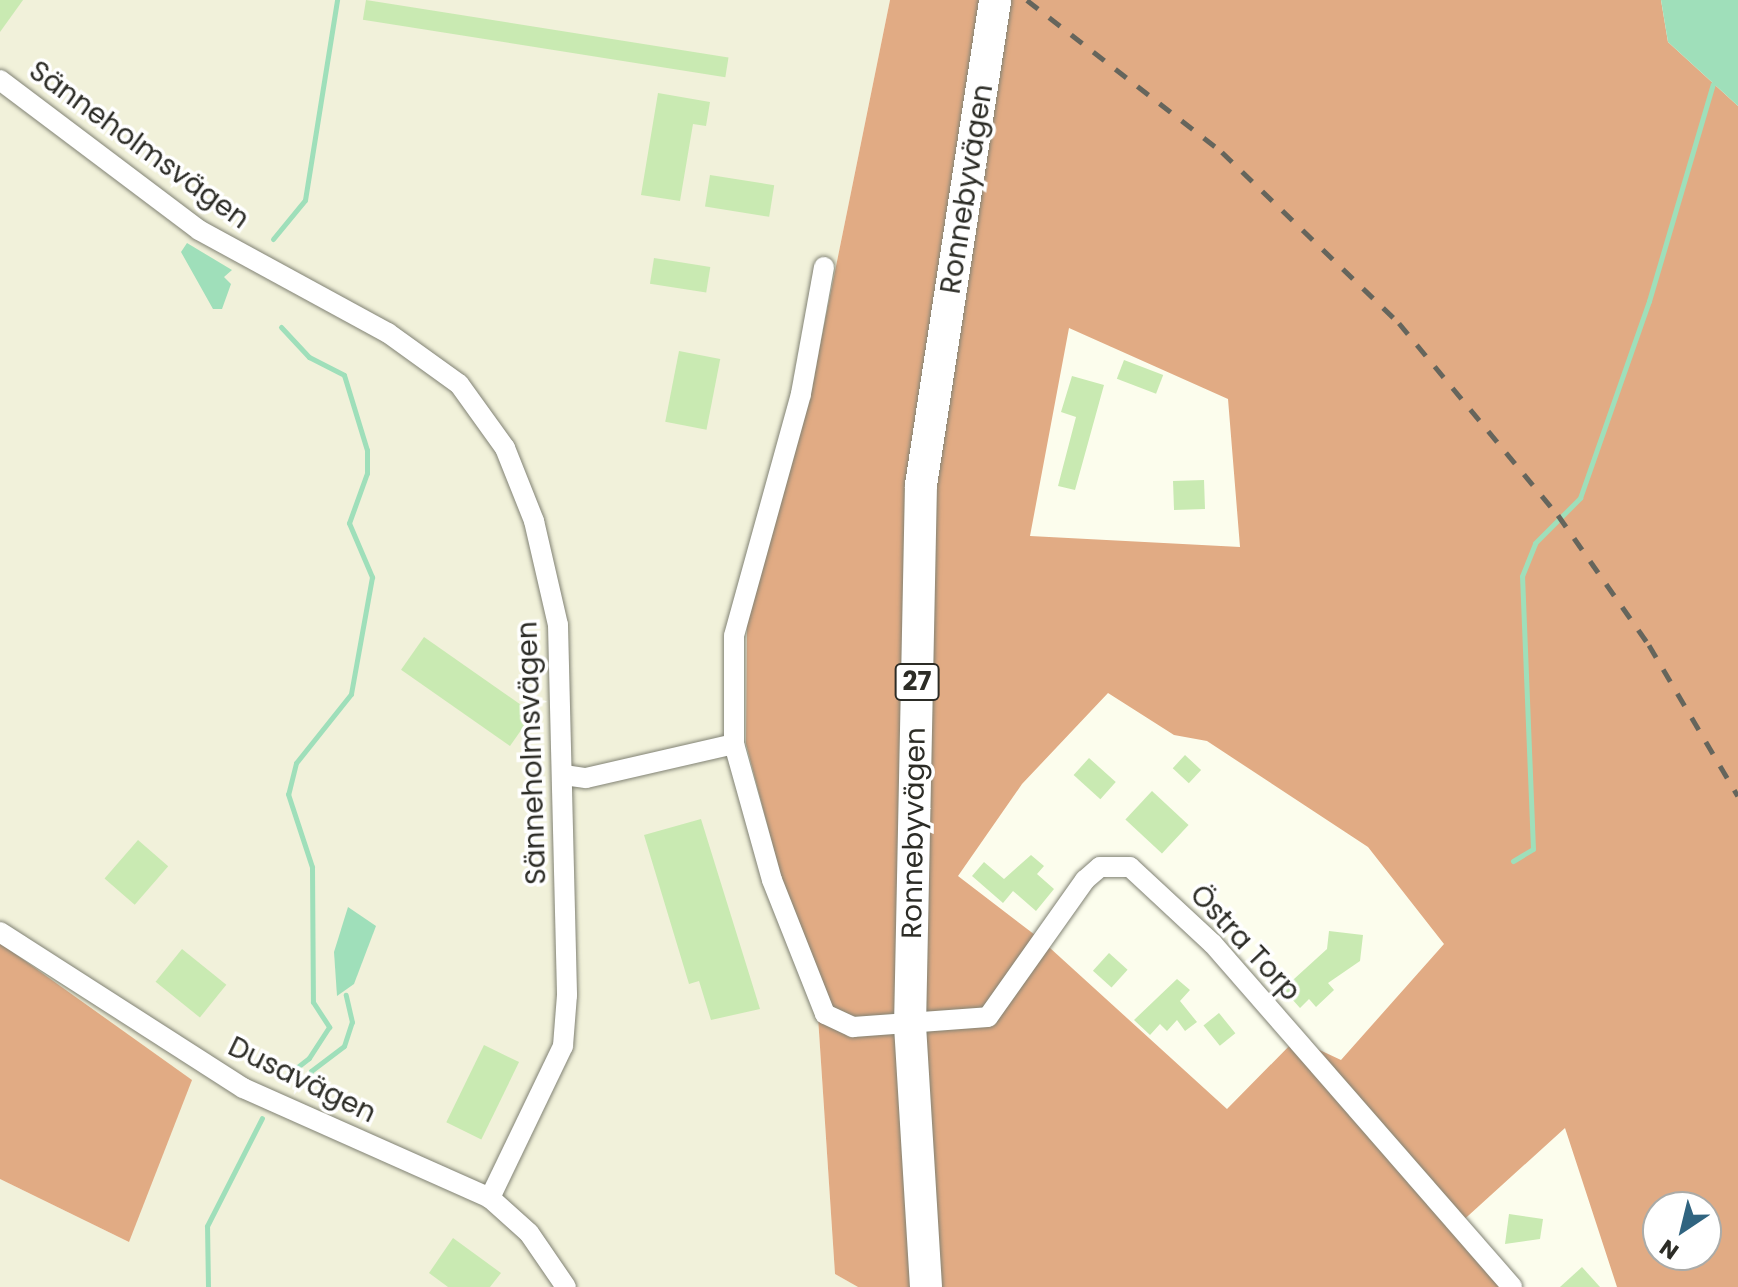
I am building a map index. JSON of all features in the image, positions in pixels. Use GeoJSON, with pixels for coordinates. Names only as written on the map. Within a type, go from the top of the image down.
{"type":"FeatureCollection","features":[{"type":"Feature","properties":{"kind":"main road","name":"Ronnebyvägen"},"geometry":{"type":"LineString","coordinates":[[926,1287],[910,1027],[921,485],[995,0]]}},
{"type":"Feature","properties":{"kind":"street","name":"Sänneholmsvägen"},"geometry":{"type":"LineString","coordinates":[[0,80],[199,230],[388,333],[459,384],[505,448],[534,521],[558,625],[564,775],[563,1046],[490,1198]]}},
{"type":"Feature","properties":{"kind":"street","name":"Östra Torp"},"geometry":{"type":"LineString","coordinates":[[824,267],[801,394],[734,636],[734,744],[772,880],[825,1014],[853,1027],[910,1027],[988,1017],[1085,880],[1100,867],[1130,867],[1213,944],[1512,1287]]}},
{"type":"Feature","properties":{"kind":"street"},"geometry":{"type":"LineString","coordinates":[[564,775],[586,778],[734,744]]}},
{"type":"Feature","properties":{"kind":"street","name":"Dusavägen"},"geometry":{"type":"LineString","coordinates":[[0,932],[243,1088],[490,1198],[529,1233],[566,1287]]}},
{"type":"Feature","properties":{"kind":"shaded area"},"geometry":{"type":"Polygon","coordinates":[[[0,0],[890,0],[817,360],[818,1017],[835,1274],[858,1287],[0,1287],[0,1179],[129,1242],[27,965],[0,943],[0,0]]]}},
{"type":"Feature","properties":{"kind":"shaded area"},"geometry":{"type":"Polygon","coordinates":[[[890,0],[1661,0],[1668,42],[1738,106],[1738,1287],[1617,1287],[1565,1128],[1458,1225],[1512,1287],[858,1287],[835,1274],[818,1017],[746,744],[747,620],[817,360],[890,0]],[[1069,328],[1030,536],[1240,547],[1228,399],[1069,328]],[[1108,693],[1022,784],[958,876],[1039,938],[1227,1109],[1296,1039],[1341,1060],[1444,944],[1368,847],[1207,741],[1174,735],[1108,693]]]}},
{"type":"Feature","properties":{"kind":"shaded area"},"geometry":{"type":"Polygon","coordinates":[[[1661,0],[1738,0],[1738,106],[1668,42],[1661,0]]]}},
{"type":"Feature","properties":{"kind":"shaded area"},"geometry":{"type":"Polygon","coordinates":[[[187,243],[232,270],[224,277],[231,284],[222,309],[213,309],[181,252],[187,243]]]}},
{"type":"Feature","properties":{"kind":"shaded area"},"geometry":{"type":"Polygon","coordinates":[[[348,907],[376,926],[354,984],[337,996],[334,952],[348,907]]]}},
{"type":"Feature","properties":{"kind":"shaded area"},"geometry":{"type":"Polygon","coordinates":[[[0,943],[192,1080],[129,1242],[0,1179],[0,943]]]}},
{"type":"Feature","properties":{"kind":"building"},"geometry":{"type":"Polygon","coordinates":[[[0,0],[23,0],[0,32],[0,0]]]}},
{"type":"Feature","properties":{"kind":"building"},"geometry":{"type":"Polygon","coordinates":[[[366,0],[728,57],[725,77],[363,20],[366,0]]]}},
{"type":"Feature","properties":{"kind":"building"},"geometry":{"type":"Polygon","coordinates":[[[658,93],[710,102],[706,126],[693,124],[680,201],[641,195],[658,93]]]}},
{"type":"Feature","properties":{"kind":"building"},"geometry":{"type":"Polygon","coordinates":[[[710,175],[774,185],[769,217],[705,207],[710,175]]]}},
{"type":"Feature","properties":{"kind":"building"},"geometry":{"type":"Polygon","coordinates":[[[654,258],[710,267],[706,293],[650,284],[654,258]]]}},
{"type":"Feature","properties":{"kind":"building"},"geometry":{"type":"Polygon","coordinates":[[[679,351],[720,359],[706,430],[665,422],[679,351]]]}},
{"type":"Feature","properties":{"kind":"building"},"geometry":{"type":"Polygon","coordinates":[[[1124,360],[1163,375],[1156,394],[1117,379],[1124,360]]]}},
{"type":"Feature","properties":{"kind":"building"},"geometry":{"type":"Polygon","coordinates":[[[1072,376],[1104,385],[1075,490],[1058,486],[1076,417],[1061,412],[1072,376]]]}},
{"type":"Feature","properties":{"kind":"building"},"geometry":{"type":"Polygon","coordinates":[[[1204,480],[1205,509],[1174,510],[1173,481],[1204,480]]]}},
{"type":"Feature","properties":{"kind":"building"},"geometry":{"type":"Polygon","coordinates":[[[424,637],[533,713],[510,746],[401,670],[424,637]]]}},
{"type":"Feature","properties":{"kind":"building"},"geometry":{"type":"Polygon","coordinates":[[[1185,755],[1201,770],[1189,783],[1173,768],[1185,755]]]}},
{"type":"Feature","properties":{"kind":"building"},"geometry":{"type":"Polygon","coordinates":[[[1089,758],[1116,782],[1100,799],[1074,775],[1089,758]]]}},
{"type":"Feature","properties":{"kind":"building"},"geometry":{"type":"Polygon","coordinates":[[[1152,791],[1189,825],[1162,854],[1125,820],[1152,791]]]}},
{"type":"Feature","properties":{"kind":"building"},"geometry":{"type":"Polygon","coordinates":[[[701,819],[760,1009],[711,1020],[699,981],[689,984],[644,835],[701,819]]]}},
{"type":"Feature","properties":{"kind":"building"},"geometry":{"type":"Polygon","coordinates":[[[138,840],[168,866],[135,905],[105,878],[138,840]]]}},
{"type":"Feature","properties":{"kind":"building"},"geometry":{"type":"Polygon","coordinates":[[[1031,855],[1044,866],[1037,874],[1054,889],[1036,911],[1013,891],[1003,903],[972,876],[984,862],[1004,879],[1031,855]]]}},
{"type":"Feature","properties":{"kind":"building"},"geometry":{"type":"Polygon","coordinates":[[[1329,931],[1363,935],[1360,961],[1328,983],[1334,990],[1316,1007],[1309,999],[1300,1008],[1283,989],[1327,949],[1329,931]]]}},
{"type":"Feature","properties":{"kind":"building"},"geometry":{"type":"Polygon","coordinates":[[[182,949],[226,985],[200,1018],[156,982],[182,949]]]}},
{"type":"Feature","properties":{"kind":"building"},"geometry":{"type":"Polygon","coordinates":[[[1109,953],[1128,970],[1112,988],[1093,971],[1109,953]]]}},
{"type":"Feature","properties":{"kind":"building"},"geometry":{"type":"Polygon","coordinates":[[[1177,979],[1190,990],[1180,1001],[1197,1022],[1185,1031],[1177,1020],[1167,1031],[1160,1024],[1150,1035],[1134,1020],[1177,979]]]}},
{"type":"Feature","properties":{"kind":"building"},"geometry":{"type":"Polygon","coordinates":[[[1219,1013],[1235,1033],[1220,1046],[1203,1026],[1219,1013]]]}},
{"type":"Feature","properties":{"kind":"building"},"geometry":{"type":"Polygon","coordinates":[[[484,1045],[519,1062],[481,1139],[446,1122],[484,1045]]]}},
{"type":"Feature","properties":{"kind":"building"},"geometry":{"type":"Polygon","coordinates":[[[1509,1214],[1543,1219],[1540,1239],[1505,1244],[1509,1214]]]}},
{"type":"Feature","properties":{"kind":"building"},"geometry":{"type":"Polygon","coordinates":[[[453,1238],[501,1273],[490,1287],[448,1287],[429,1273],[453,1238]]]}},
{"type":"Feature","properties":{"kind":"building"},"geometry":{"type":"Polygon","coordinates":[[[1582,1267],[1600,1287],[1560,1287],[1582,1267]]]}},
{"type":"Feature","properties":{"kind":"waterway"},"geometry":{"type":"LineString","coordinates":[[273,239],[305,200],[337,0]]}},
{"type":"Feature","properties":{"kind":"waterway"},"geometry":{"type":"LineString","coordinates":[[1513,861],[1533,849],[1522,576],[1535,543],[1580,498],[1649,301],[1713,84]]}},
{"type":"Feature","properties":{"kind":"waterway"},"geometry":{"type":"LineString","coordinates":[[281,327],[309,357],[344,375],[367,450],[367,473],[349,523],[372,577],[351,694],[296,763],[288,794],[312,867],[313,1002],[329,1027],[309,1058],[287,1075]]}},
{"type":"Feature","properties":{"kind":"waterway"},"geometry":{"type":"LineString","coordinates":[[309,1084],[311,1071],[344,1046],[352,1022],[346,995]]}},
{"type":"Feature","properties":{"kind":"waterway"},"geometry":{"type":"LineString","coordinates":[[208,1287],[207,1226],[262,1118]]}},
{"type":"Feature","properties":{"kind":"railway"},"geometry":{"type":"LineString","coordinates":[[1027,0],[1222,152],[1399,323],[1558,515],[1649,645],[1738,796]]}}]}
